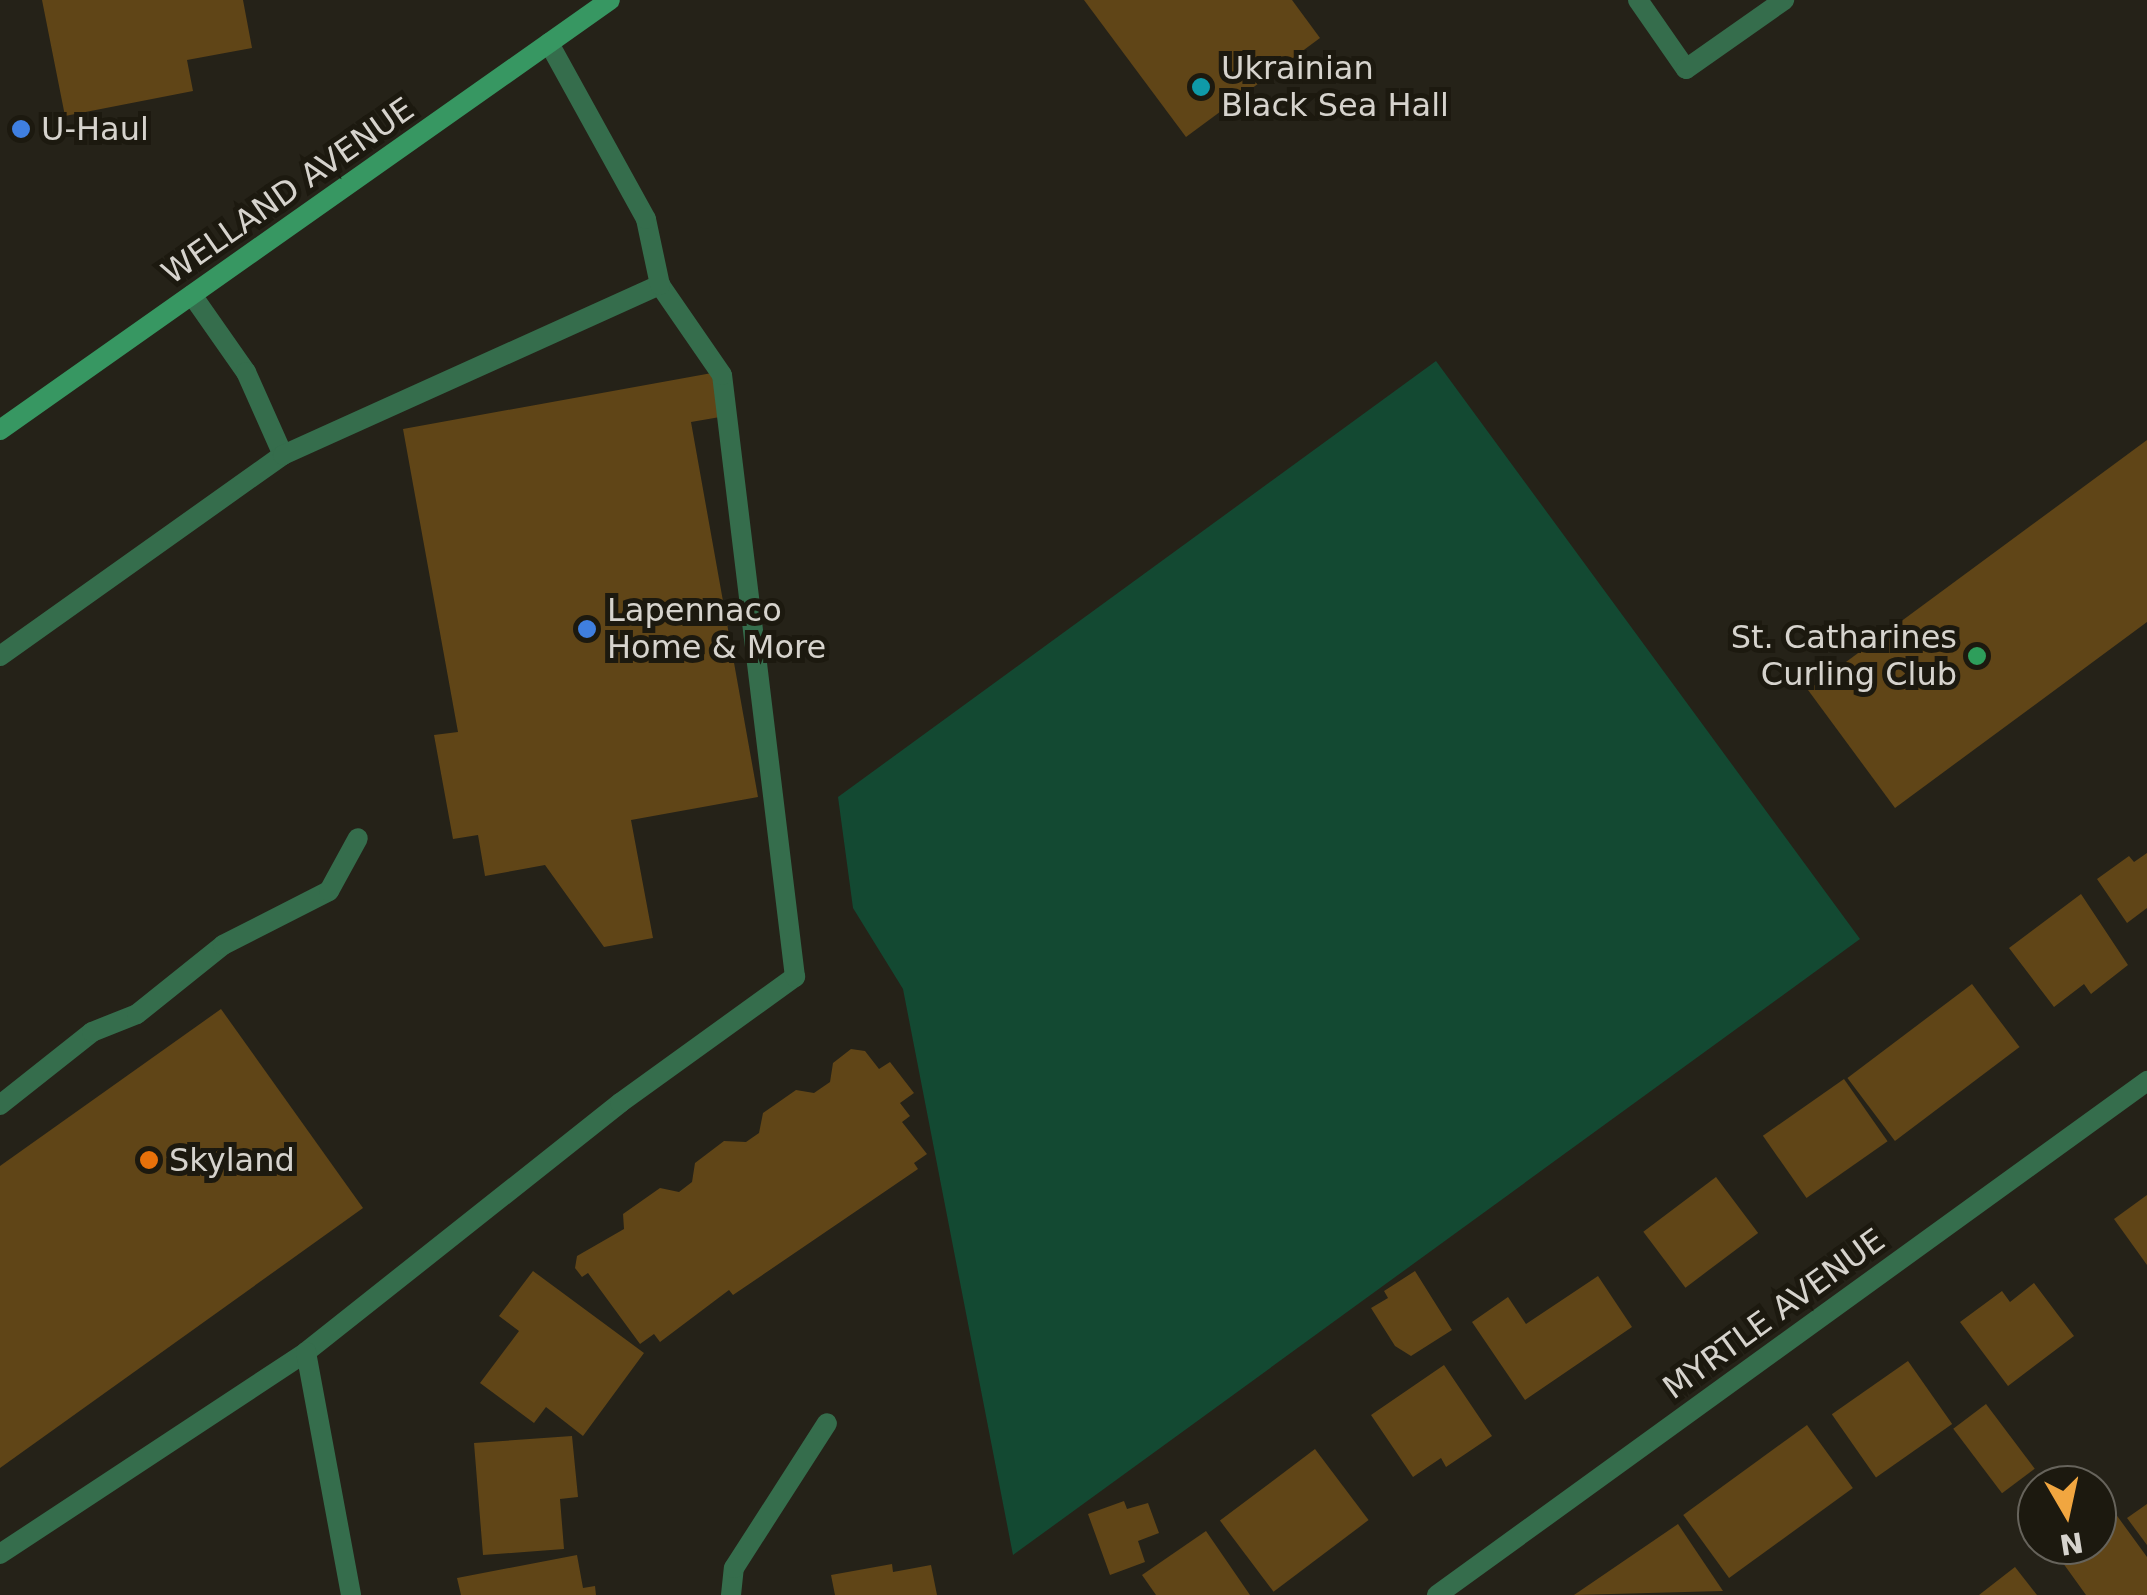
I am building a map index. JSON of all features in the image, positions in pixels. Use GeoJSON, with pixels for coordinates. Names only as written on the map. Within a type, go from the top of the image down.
{"type":"FeatureCollection","features":[{"type":"Feature","properties":{"kind":"main road","name":"WELLAND AVENUE"},"geometry":{"type":"LineString","coordinates":[[0,430],[610,0]]}},
{"type":"Feature","properties":{"kind":"street"},"geometry":{"type":"LineString","coordinates":[[1638,0],[1686,69],[1784,0]]}},
{"type":"Feature","properties":{"kind":"street"},"geometry":{"type":"LineString","coordinates":[[0,1554],[306,1352],[620,1102],[795,976],[722,375],[660,285],[646,219],[549,43]]}},
{"type":"Feature","properties":{"kind":"street"},"geometry":{"type":"LineString","coordinates":[[0,656],[283,456],[660,285]]}},
{"type":"Feature","properties":{"kind":"street"},"geometry":{"type":"LineString","coordinates":[[192,295],[246,372],[283,456]]}},
{"type":"Feature","properties":{"kind":"street"},"geometry":{"type":"LineString","coordinates":[[0,1105],[92,1032],[137,1014],[224,945],[328,891],[358,838]]}},
{"type":"Feature","properties":{"kind":"street","name":"MYRTLE AVENUE"},"geometry":{"type":"LineString","coordinates":[[1437,1595],[2147,1081]]}},
{"type":"Feature","properties":{"kind":"street"},"geometry":{"type":"LineString","coordinates":[[306,1352],[351,1595]]}},
{"type":"Feature","properties":{"kind":"street"},"geometry":{"type":"LineString","coordinates":[[731,1595],[734,1568],[826,1423]]}},
{"type":"Feature","properties":{"kind":"green space"},"geometry":{"type":"Polygon","coordinates":[[[1436,361],[1860,939],[1013,1555],[903,989],[853,908],[838,797],[1436,361]]]}},
{"type":"Feature","properties":{"kind":"building"},"geometry":{"type":"Polygon","coordinates":[[[42,0],[243,0],[252,48],[187,60],[193,91],[65,116],[42,0]]]}},
{"type":"Feature","properties":{"kind":"building","name":"Ukrainian Black Sea Hall"},"geometry":{"type":"Polygon","coordinates":[[[1084,0],[1292,0],[1320,38],[1186,137],[1084,0]]]}},
{"type":"Feature","properties":{"kind":"building"},"geometry":{"type":"Polygon","coordinates":[[[712,373],[720,417],[691,422],[758,797],[631,820],[653,938],[604,947],[545,865],[485,876],[478,835],[453,839],[434,735],[458,732],[403,429],[712,373]]]}},
{"type":"Feature","properties":{"kind":"building","name":"St. Catharines Curling Club"},"geometry":{"type":"Polygon","coordinates":[[[2147,440],[2147,622],[1895,808],[1808,690],[2147,440]]]}},
{"type":"Feature","properties":{"kind":"building"},"geometry":{"type":"Polygon","coordinates":[[[2147,853],[2147,908],[2127,923],[2097,879],[2129,856],[2134,862],[2147,853]]]}},
{"type":"Feature","properties":{"kind":"building"},"geometry":{"type":"Polygon","coordinates":[[[2081,894],[2128,965],[2091,994],[2084,984],[2054,1007],[2009,948],[2081,894]]]}},
{"type":"Feature","properties":{"kind":"building"},"geometry":{"type":"Polygon","coordinates":[[[1972,984],[2020,1047],[1895,1141],[1847,1078],[1972,984]]]}},
{"type":"Feature","properties":{"kind":"building"},"geometry":{"type":"Polygon","coordinates":[[[221,1009],[363,1208],[0,1468],[0,1166],[221,1009]]]}},
{"type":"Feature","properties":{"kind":"building"},"geometry":{"type":"Polygon","coordinates":[[[851,1049],[865,1051],[879,1069],[890,1062],[914,1093],[900,1103],[910,1116],[902,1122],[927,1154],[914,1163],[918,1169],[733,1295],[729,1290],[660,1342],[654,1334],[640,1344],[588,1273],[582,1277],[575,1268],[577,1256],[624,1229],[623,1214],[660,1188],[679,1192],[692,1182],[695,1163],[724,1141],[746,1142],[759,1133],[763,1113],[796,1090],[814,1093],[830,1082],[833,1063],[851,1049]]]}},
{"type":"Feature","properties":{"kind":"building"},"geometry":{"type":"Polygon","coordinates":[[[1844,1079],[1888,1141],[1806,1198],[1763,1136],[1844,1079]]]}},
{"type":"Feature","properties":{"kind":"building"},"geometry":{"type":"Polygon","coordinates":[[[1716,1177],[1758,1233],[1685,1288],[1643,1232],[1716,1177]]]}},
{"type":"Feature","properties":{"kind":"building"},"geometry":{"type":"Polygon","coordinates":[[[2147,1195],[2147,1265],[2114,1219],[2147,1195]]]}},
{"type":"Feature","properties":{"kind":"building"},"geometry":{"type":"Polygon","coordinates":[[[533,1271],[644,1353],[583,1436],[546,1407],[534,1423],[480,1383],[519,1331],[499,1316],[533,1271]]]}},
{"type":"Feature","properties":{"kind":"building"},"geometry":{"type":"Polygon","coordinates":[[[1415,1271],[1452,1330],[1411,1356],[1395,1346],[1371,1308],[1388,1298],[1384,1291],[1415,1271]]]}},
{"type":"Feature","properties":{"kind":"building"},"geometry":{"type":"Polygon","coordinates":[[[1598,1276],[1632,1327],[1525,1400],[1472,1322],[1508,1297],[1526,1324],[1598,1276]]]}},
{"type":"Feature","properties":{"kind":"building"},"geometry":{"type":"Polygon","coordinates":[[[2034,1283],[2074,1336],[2008,1386],[1960,1322],[2002,1291],[2010,1302],[2034,1283]]]}},
{"type":"Feature","properties":{"kind":"building"},"geometry":{"type":"Polygon","coordinates":[[[1908,1361],[1952,1424],[1876,1477],[1832,1414],[1908,1361]]]}},
{"type":"Feature","properties":{"kind":"building"},"geometry":{"type":"Polygon","coordinates":[[[1444,1365],[1492,1436],[1446,1467],[1441,1458],[1413,1477],[1371,1415],[1444,1365]]]}},
{"type":"Feature","properties":{"kind":"building"},"geometry":{"type":"Polygon","coordinates":[[[1986,1404],[2032,1465],[2017,1465],[2017,1482],[2002,1493],[1953,1429],[1986,1404]]]}},
{"type":"Feature","properties":{"kind":"building"},"geometry":{"type":"Polygon","coordinates":[[[1807,1425],[1853,1488],[1729,1578],[1683,1515],[1807,1425]]]}},
{"type":"Feature","properties":{"kind":"building"},"geometry":{"type":"Polygon","coordinates":[[[572,1436],[578,1497],[560,1499],[564,1549],[483,1555],[474,1443],[572,1436]]]}},
{"type":"Feature","properties":{"kind":"building"},"geometry":{"type":"Polygon","coordinates":[[[1315,1449],[1369,1520],[1274,1592],[1220,1521],[1315,1449]]]}},
{"type":"Feature","properties":{"kind":"building"},"geometry":{"type":"Polygon","coordinates":[[[1124,1501],[1127,1509],[1148,1503],[1159,1533],[1138,1541],[1145,1562],[1110,1575],[1088,1514],[1124,1501]]]}},
{"type":"Feature","properties":{"kind":"building"},"geometry":{"type":"Polygon","coordinates":[[[2147,1504],[2147,1545],[2127,1518],[2147,1504]]]}},
{"type":"Feature","properties":{"kind":"building"},"geometry":{"type":"Polygon","coordinates":[[[2117,1516],[2147,1557],[2147,1595],[2086,1595],[2064,1565],[2117,1565],[2117,1516]]]}},
{"type":"Feature","properties":{"kind":"building"},"geometry":{"type":"Polygon","coordinates":[[[1678,1524],[1723,1591],[1574,1595],[1678,1524]]]}},
{"type":"Feature","properties":{"kind":"building"},"geometry":{"type":"Polygon","coordinates":[[[1206,1531],[1250,1595],[1156,1595],[1142,1575],[1206,1531]]]}},
{"type":"Feature","properties":{"kind":"building"},"geometry":{"type":"Polygon","coordinates":[[[577,1555],[583,1588],[595,1586],[596,1595],[461,1595],[457,1578],[577,1555]]]}},
{"type":"Feature","properties":{"kind":"building"},"geometry":{"type":"Polygon","coordinates":[[[892,1564],[893,1572],[931,1565],[937,1595],[835,1595],[831,1575],[892,1564]]]}},
{"type":"Feature","properties":{"kind":"building"},"geometry":{"type":"Polygon","coordinates":[[[2015,1567],[2037,1595],[1979,1595],[2015,1567]]]}},
{"type":"Feature","properties":{"kind":"place","name":"Ukrainian Black Sea Hall"},"geometry":{"type":"Point","coordinates":[1201,87]}},
{"type":"Feature","properties":{"kind":"place","name":"U-Haul"},"geometry":{"type":"Point","coordinates":[21,129]}},
{"type":"Feature","properties":{"kind":"place","name":"Lapennaco Home & More"},"geometry":{"type":"Point","coordinates":[587,629]}},
{"type":"Feature","properties":{"kind":"place","name":"St. Catharines Curling Club"},"geometry":{"type":"Point","coordinates":[1977,656]}},
{"type":"Feature","properties":{"kind":"place","name":"Skyland"},"geometry":{"type":"Point","coordinates":[149,1160]}}]}
